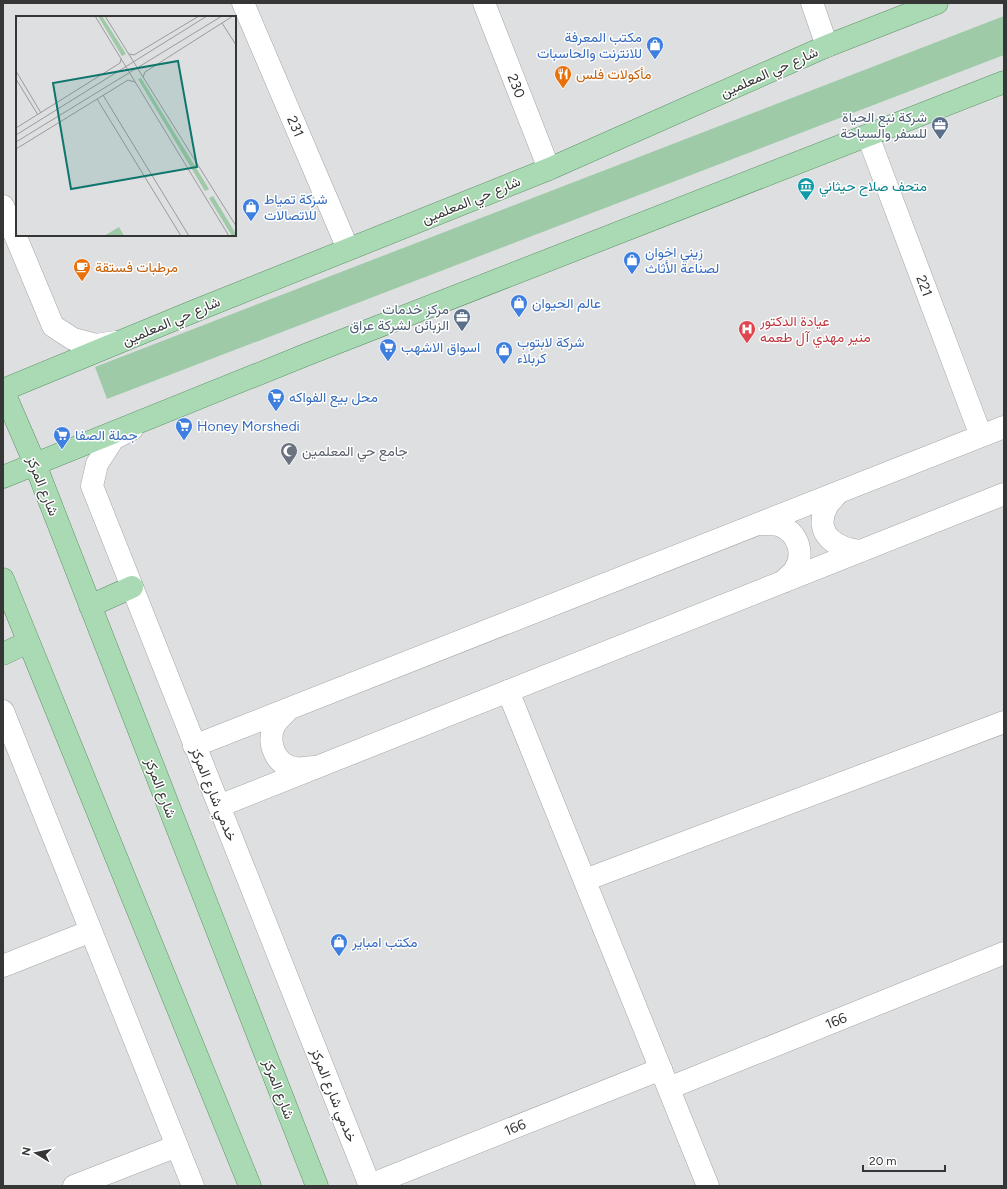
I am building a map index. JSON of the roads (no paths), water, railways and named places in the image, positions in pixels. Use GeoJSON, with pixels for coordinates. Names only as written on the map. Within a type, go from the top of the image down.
{"type":"FeatureCollection","features":[{"type":"Feature","properties":{"kind":"main road","name":"شارع حي المعلمين"},"geometry":{"type":"LineString","coordinates":[[3,390],[348,249],[549,169],[827,46],[937,3]]}},
{"type":"Feature","properties":{"kind":"main road"},"geometry":{"type":"LineString","coordinates":[[3,477],[78,446],[146,421],[308,354],[1004,82]]}},
{"type":"Feature","properties":{"kind":"main road","name":"شارع المركز"},"geometry":{"type":"LineString","coordinates":[[3,390],[35,464],[317,1186]]}},
{"type":"Feature","properties":{"kind":"main road"},"geometry":{"type":"LineString","coordinates":[[3,579],[250,1186]]}},
{"type":"Feature","properties":{"kind":"main road"},"geometry":{"type":"LineString","coordinates":[[90,606],[132,587]]}},
{"type":"Feature","properties":{"kind":"main road"},"geometry":{"type":"LineString","coordinates":[[3,654],[28,642]]}},
{"type":"Feature","properties":{"kind":"street","name":"231"},"geometry":{"type":"LineString","coordinates":[[243,3],[348,249]]}},
{"type":"Feature","properties":{"kind":"street","name":"230"},"geometry":{"type":"LineString","coordinates":[[484,3],[549,169]]}},
{"type":"Feature","properties":{"kind":"street"},"geometry":{"type":"LineString","coordinates":[[812,3],[827,46]]}},
{"type":"Feature","properties":{"kind":"street","name":"221"},"geometry":{"type":"LineString","coordinates":[[868,136],[981,436]]}},
{"type":"Feature","properties":{"kind":"street"},"geometry":{"type":"LineString","coordinates":[[3,206],[53,326],[73,339],[96,345],[125,340]]}},
{"type":"Feature","properties":{"kind":"street","name":"خدمي شارع المركز"},"geometry":{"type":"LineString","coordinates":[[146,421],[113,439],[97,464],[92,486],[194,746],[370,1185]]}},
{"type":"Feature","properties":{"kind":"street"},"geometry":{"type":"LineString","coordinates":[[194,746],[1004,427]]}},
{"type":"Feature","properties":{"kind":"street"},"geometry":{"type":"LineString","coordinates":[[837,494],[827,506],[823,520],[825,533],[834,544],[846,550],[861,551]]}},
{"type":"Feature","properties":{"kind":"street"},"geometry":{"type":"LineString","coordinates":[[219,806],[1004,494]]}},
{"type":"Feature","properties":{"kind":"street"},"geometry":{"type":"LineString","coordinates":[[759,524],[781,526],[793,534],[800,547],[799,560],[794,571],[782,583]]}},
{"type":"Feature","properties":{"kind":"street"},"geometry":{"type":"LineString","coordinates":[[508,691],[708,1186]]}},
{"type":"Feature","properties":{"kind":"street"},"geometry":{"type":"LineString","coordinates":[[290,709],[275,724],[270,738],[273,751],[281,762],[294,768],[318,766]]}},
{"type":"Feature","properties":{"kind":"street"},"geometry":{"type":"LineString","coordinates":[[585,880],[1004,722]]}},
{"type":"Feature","properties":{"kind":"street"},"geometry":{"type":"LineString","coordinates":[[5,723],[91,931],[193,1186]]}},
{"type":"Feature","properties":{"kind":"street"},"geometry":{"type":"LineString","coordinates":[[3,966],[91,931]]}},
{"type":"Feature","properties":{"kind":"street","name":"166"},"geometry":{"type":"LineString","coordinates":[[370,1185],[665,1079],[1004,953]]}},
{"type":"Feature","properties":{"kind":"street"},"geometry":{"type":"LineString","coordinates":[[74,1186],[177,1146]]}},
{"type":"Feature","properties":{"kind":"place","name":"مكتب المعرفة للانترنت والحاسبات"},"geometry":{"type":"Point","coordinates":[655,60]}},
{"type":"Feature","properties":{"kind":"place","name":"مأكولات فلس"},"geometry":{"type":"Point","coordinates":[563,89]}},
{"type":"Feature","properties":{"kind":"place","name":"شركة نبع الحياة للسفر والسياحة"},"geometry":{"type":"Point","coordinates":[940,140]}},
{"type":"Feature","properties":{"kind":"place","name":"متحف صلاح حيثاني"},"geometry":{"type":"Point","coordinates":[806,201]}},
{"type":"Feature","properties":{"kind":"place","name":"شركة تمياط للاتصالات"},"geometry":{"type":"Point","coordinates":[251,222]}},
{"type":"Feature","properties":{"kind":"place","name":"زيني اخوان لصناعة الأثاث"},"geometry":{"type":"Point","coordinates":[632,275]}},
{"type":"Feature","properties":{"kind":"place","name":"مرطبات فستقة"},"geometry":{"type":"Point","coordinates":[82,282]}},
{"type":"Feature","properties":{"kind":"place","name":"عالم الحيوان"},"geometry":{"type":"Point","coordinates":[519,318]}},
{"type":"Feature","properties":{"kind":"place","name":"مركز خدمات الزبائن لشركة عراق"},"geometry":{"type":"Point","coordinates":[462,332]}},
{"type":"Feature","properties":{"kind":"place","name":"عيادة الدكتور منير مهدي آل طعمه"},"geometry":{"type":"Point","coordinates":[747,344]}},
{"type":"Feature","properties":{"kind":"place","name":"اسواق الاشهب"},"geometry":{"type":"Point","coordinates":[388,362]}},
{"type":"Feature","properties":{"kind":"place","name":"شركة لابتوب كربلاء"},"geometry":{"type":"Point","coordinates":[504,365]}},
{"type":"Feature","properties":{"kind":"place","name":"محل بيع الفواكه"},"geometry":{"type":"Point","coordinates":[276,412]}},
{"type":"Feature","properties":{"kind":"place","name":"Honey Morshedi"},"geometry":{"type":"Point","coordinates":[184,441]}},
{"type":"Feature","properties":{"kind":"place","name":"جملة الصفا"},"geometry":{"type":"Point","coordinates":[62,450]}},
{"type":"Feature","properties":{"kind":"place","name":"جامع حي المعلمين"},"geometry":{"type":"Point","coordinates":[289,466]}},
{"type":"Feature","properties":{"kind":"place","name":"مكتب امباير"},"geometry":{"type":"Point","coordinates":[339,957]}}]}
